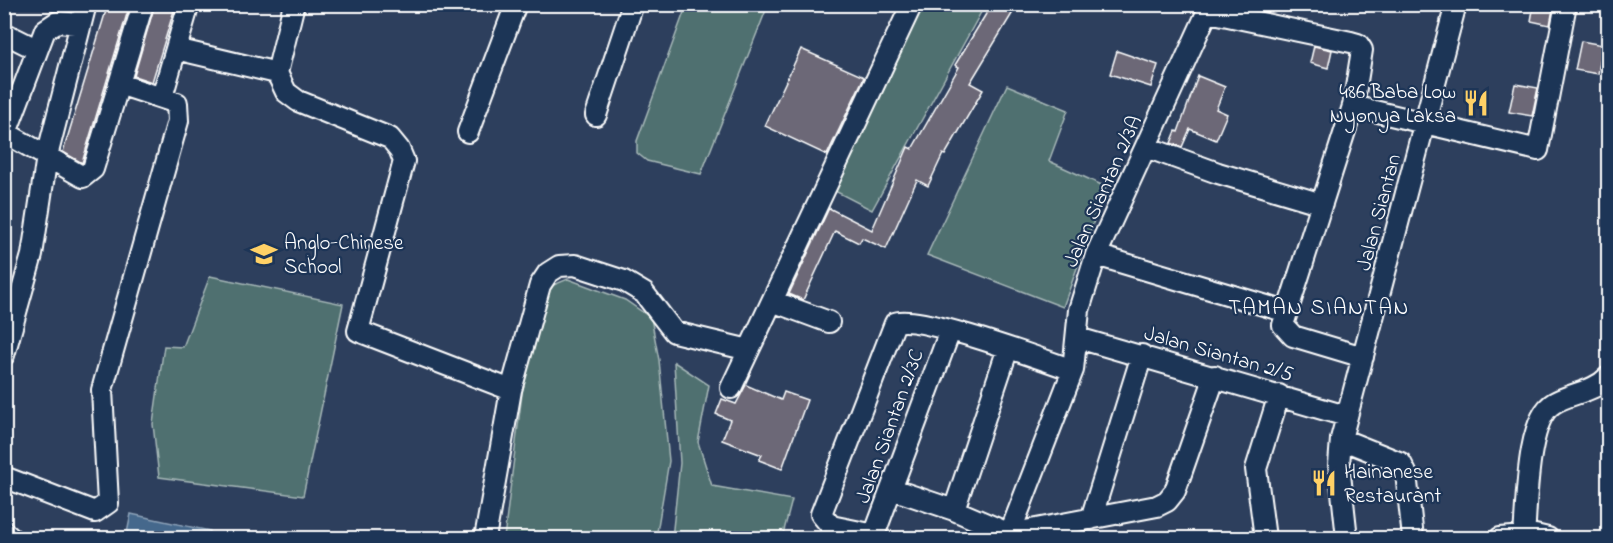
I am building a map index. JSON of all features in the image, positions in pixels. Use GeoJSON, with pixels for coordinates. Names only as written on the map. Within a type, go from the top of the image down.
{"type":"FeatureCollection","features":[{"type":"Feature","properties":{"kind":"street"},"geometry":{"type":"LineString","coordinates":[[4,356],[32,255],[47,156],[86,4]]}},
{"type":"Feature","properties":{"kind":"street"},"geometry":{"type":"LineString","coordinates":[[81,24],[57,22],[45,30],[6,133],[77,175],[90,174],[143,4]]}},
{"type":"Feature","properties":{"kind":"street"},"geometry":{"type":"LineString","coordinates":[[162,97],[189,4]]}},
{"type":"Feature","properties":{"kind":"street"},"geometry":{"type":"LineString","coordinates":[[294,4],[277,73],[286,92],[298,101],[390,138],[399,149],[404,161],[358,331],[511,390]]}},
{"type":"Feature","properties":{"kind":"street"},"geometry":{"type":"LineString","coordinates":[[468,132],[516,4]]}},
{"type":"Feature","properties":{"kind":"street"},"geometry":{"type":"LineString","coordinates":[[596,115],[633,4]]}},
{"type":"Feature","properties":{"kind":"street"},"geometry":{"type":"LineString","coordinates":[[731,388],[912,4]]}},
{"type":"Feature","properties":{"kind":"street","name":"Jalan Siantan"},"geometry":{"type":"LineString","coordinates":[[1347,538],[1339,465],[1341,439],[1456,4]]}},
{"type":"Feature","properties":{"kind":"street"},"geometry":{"type":"LineString","coordinates":[[1353,106],[1539,150],[1566,4]]}},
{"type":"Feature","properties":{"kind":"street"},"geometry":{"type":"LineString","coordinates":[[1210,8],[1358,44],[1362,50],[1363,57],[1353,106],[1283,326],[1293,336],[1363,357]]}},
{"type":"Feature","properties":{"kind":"street","name":"Jalan Siantan 2/3A"},"geometry":{"type":"LineString","coordinates":[[1009,536],[1073,370],[1079,310],[1096,255],[1210,8]]}},
{"type":"Feature","properties":{"kind":"street"},"geometry":{"type":"LineString","coordinates":[[4,33],[36,49]]}},
{"type":"Feature","properties":{"kind":"street"},"geometry":{"type":"LineString","coordinates":[[176,49],[277,73]]}},
{"type":"Feature","properties":{"kind":"street"},"geometry":{"type":"LineString","coordinates":[[4,477],[95,512],[108,503],[102,390],[178,121],[177,103],[119,84]]}},
{"type":"Feature","properties":{"kind":"street"},"geometry":{"type":"LineString","coordinates":[[1146,147],[1218,173],[1322,204]]}},
{"type":"Feature","properties":{"kind":"street"},"geometry":{"type":"LineString","coordinates":[[1096,255],[1287,312]]}},
{"type":"Feature","properties":{"kind":"street"},"geometry":{"type":"LineString","coordinates":[[485,538],[511,390],[540,285],[548,273],[559,266],[575,265],[634,287],[645,293],[660,310],[674,332],[749,350]]}},
{"type":"Feature","properties":{"kind":"street"},"geometry":{"type":"LineString","coordinates":[[772,301],[829,322]]}},
{"type":"Feature","properties":{"kind":"street"},"geometry":{"type":"LineString","coordinates":[[874,537],[831,526],[824,521],[822,507],[895,323],[908,320],[950,331],[1073,370]]}},
{"type":"Feature","properties":{"kind":"street","name":"Jalan Siantan 2/3C"},"geometry":{"type":"LineString","coordinates":[[874,537],[950,331]]}},
{"type":"Feature","properties":{"kind":"street","name":"Jalan Siantan 2/5"},"geometry":{"type":"LineString","coordinates":[[1078,338],[1346,416]]}},
{"type":"Feature","properties":{"kind":"street"},"geometry":{"type":"LineString","coordinates":[[954,510],[1008,348]]}},
{"type":"Feature","properties":{"kind":"street"},"geometry":{"type":"LineString","coordinates":[[1091,519],[1142,355]]}},
{"type":"Feature","properties":{"kind":"street"},"geometry":{"type":"LineString","coordinates":[[892,489],[954,510],[1009,536],[1157,506],[1167,501],[1174,491],[1215,376]]}},
{"type":"Feature","properties":{"kind":"street"},"geometry":{"type":"LineString","coordinates":[[1524,536],[1534,437],[1540,417],[1553,403],[1588,390],[1608,377]]}},
{"type":"Feature","properties":{"kind":"street"},"geometry":{"type":"LineString","coordinates":[[1265,538],[1256,469],[1280,395]]}},
{"type":"Feature","properties":{"kind":"street"},"geometry":{"type":"LineString","coordinates":[[1341,439],[1401,464],[1406,473],[1413,538]]}},
{"type":"Feature","properties":{"kind":"street"},"geometry":{"type":"LineString","coordinates":[[4,532],[11,538]]}},
{"type":"Feature","properties":{"kind":"street"},"geometry":{"type":"LineString","coordinates":[[1500,538],[1535,535],[1548,538]]}},
{"type":"Feature","properties":{"kind":"green space"},"geometry":{"type":"Polygon","coordinates":[[[687,4],[768,5],[701,174],[647,161],[637,153],[637,141],[687,4]]]}},
{"type":"Feature","properties":{"kind":"green space"},"geometry":{"type":"Polygon","coordinates":[[[921,5],[985,5],[872,210],[831,189],[921,5]]]}},
{"type":"Feature","properties":{"kind":"green space"},"geometry":{"type":"Polygon","coordinates":[[[1007,85],[1068,110],[1049,161],[1106,187],[1063,307],[927,255],[1007,85]]]}},
{"type":"Feature","properties":{"kind":"green space"},"geometry":{"type":"Polygon","coordinates":[[[210,276],[343,304],[303,496],[159,477],[153,424],[164,346],[183,347],[210,276]]]}},
{"type":"Feature","properties":{"kind":"green space"},"geometry":{"type":"Polygon","coordinates":[[[568,279],[625,300],[651,318],[659,360],[669,461],[656,538],[504,538],[524,378],[551,286],[568,279]]]}},
{"type":"Feature","properties":{"kind":"green space"},"geometry":{"type":"Polygon","coordinates":[[[674,362],[709,385],[698,442],[712,486],[792,500],[782,538],[672,538],[680,463],[674,362]]]}},
{"type":"Feature","properties":{"kind":"water"},"geometry":{"type":"Polygon","coordinates":[[[131,514],[210,531],[209,538],[126,538],[131,514]]]}},
{"type":"Feature","properties":{"kind":"building"},"geometry":{"type":"Polygon","coordinates":[[[108,4],[130,4],[82,163],[63,152],[108,4]]]}},
{"type":"Feature","properties":{"kind":"building"},"geometry":{"type":"Polygon","coordinates":[[[155,4],[176,4],[152,82],[134,76],[155,4]]]}},
{"type":"Feature","properties":{"kind":"building"},"geometry":{"type":"Polygon","coordinates":[[[992,4],[1018,4],[970,83],[983,90],[945,155],[943,154],[928,186],[917,180],[886,249],[862,238],[859,243],[835,231],[803,300],[789,294],[829,208],[872,230],[908,147],[912,149],[959,67],[955,65],[992,4]]]}},
{"type":"Feature","properties":{"kind":"building"},"geometry":{"type":"Polygon","coordinates":[[[1534,4],[1554,4],[1550,25],[1531,21],[1534,4]]]}},
{"type":"Feature","properties":{"kind":"building"},"geometry":{"type":"Polygon","coordinates":[[[1581,41],[1603,45],[1598,74],[1575,70],[1581,41]]]}},
{"type":"Feature","properties":{"kind":"building"},"geometry":{"type":"Polygon","coordinates":[[[1314,46],[1332,50],[1328,68],[1310,63],[1314,46]]]}},
{"type":"Feature","properties":{"kind":"building"},"geometry":{"type":"Polygon","coordinates":[[[801,49],[864,77],[827,155],[765,126],[801,49]]]}},
{"type":"Feature","properties":{"kind":"building"},"geometry":{"type":"Polygon","coordinates":[[[1117,51],[1158,65],[1151,87],[1110,74],[1117,51]]]}},
{"type":"Feature","properties":{"kind":"building"},"geometry":{"type":"Polygon","coordinates":[[[1198,76],[1225,87],[1216,109],[1227,114],[1216,140],[1190,129],[1182,147],[1171,143],[1176,131],[1178,132],[1198,76]]]}},
{"type":"Feature","properties":{"kind":"building"},"geometry":{"type":"Polygon","coordinates":[[[1515,84],[1538,88],[1532,116],[1509,112],[1515,84]]]}},
{"type":"Feature","properties":{"kind":"building"},"geometry":{"type":"Polygon","coordinates":[[[746,385],[781,400],[784,392],[807,400],[782,469],[759,460],[762,455],[722,440],[730,420],[716,414],[722,399],[736,404],[746,385]]]}},
{"type":"Feature","properties":{"kind":"place","name":"486 Baba Low Nyonya Laksa"},"geometry":{"type":"Point","coordinates":[1476,103]}},
{"type":"Feature","properties":{"kind":"place","name":"Anglo-Chinese School"},"geometry":{"type":"Point","coordinates":[264,254]}},
{"type":"Feature","properties":{"kind":"place","name":"Hainanese Restaurant"},"geometry":{"type":"Point","coordinates":[1324,483]}},
{"type":"Feature","properties":{"kind":"district","name":"TAMAN SIANTAN"},"geometry":{"type":"Point","coordinates":[1319,306]}}]}
